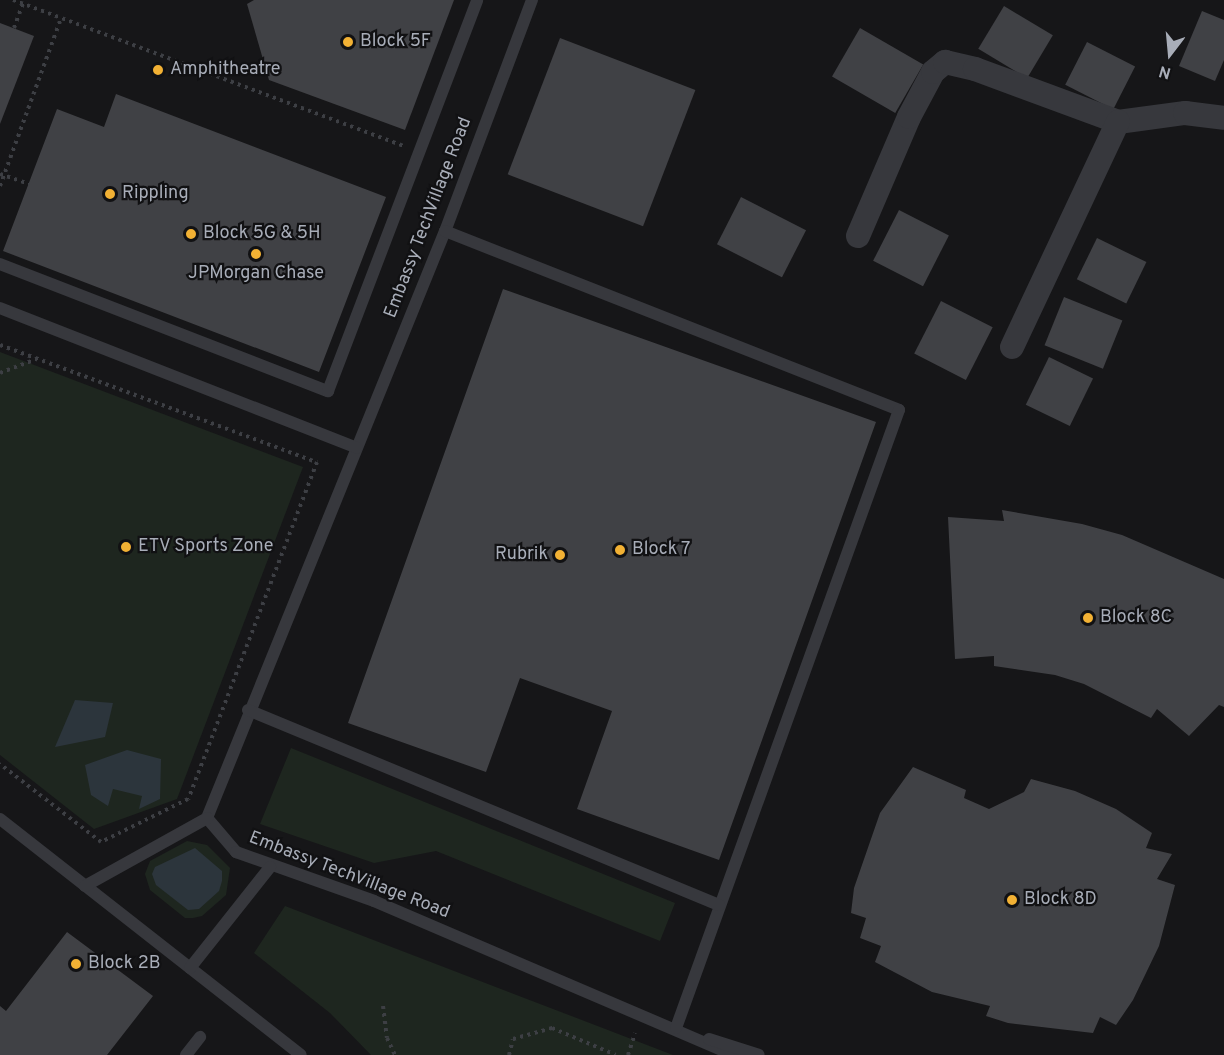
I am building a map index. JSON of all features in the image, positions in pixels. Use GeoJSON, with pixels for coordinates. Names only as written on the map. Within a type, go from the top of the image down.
{"type":"FeatureCollection","features":[{"type":"Feature","properties":{"kind":"street"},"geometry":{"type":"LineString","coordinates":[[858,236],[909,117],[933,72],[945,62],[975,69],[1118,122],[1185,113],[1224,118]]}},
{"type":"Feature","properties":{"kind":"street"},"geometry":{"type":"LineString","coordinates":[[1012,347],[1118,122]]}},
{"type":"Feature","properties":{"kind":"lane"},"geometry":{"type":"LineString","coordinates":[[0,264],[328,391],[477,0]]}},
{"type":"Feature","properties":{"kind":"lane","name":"Embassy TechVillage Road"},"geometry":{"type":"LineString","coordinates":[[532,0],[445,231],[248,710],[207,818],[236,852],[270,867],[374,902],[676,1028],[734,1055]]}},
{"type":"Feature","properties":{"kind":"lane"},"geometry":{"type":"LineString","coordinates":[[445,231],[899,410],[676,1028]]}},
{"type":"Feature","properties":{"kind":"lane"},"geometry":{"type":"LineString","coordinates":[[0,308],[357,448]]}},
{"type":"Feature","properties":{"kind":"lane"},"geometry":{"type":"LineString","coordinates":[[248,710],[719,905]]}},
{"type":"Feature","properties":{"kind":"lane"},"geometry":{"type":"LineString","coordinates":[[85,886],[207,818]]}},
{"type":"Feature","properties":{"kind":"lane"},"geometry":{"type":"LineString","coordinates":[[0,819],[301,1055]]}},
{"type":"Feature","properties":{"kind":"lane"},"geometry":{"type":"LineString","coordinates":[[190,968],[270,867]]}},
{"type":"Feature","properties":{"kind":"lane","name":"Embassy TechVillage Road"},"geometry":{"type":"LineString","coordinates":[[693,1036],[724,1041],[759,1055]]}},
{"type":"Feature","properties":{"kind":"lane"},"geometry":{"type":"LineString","coordinates":[[186,1055],[200,1037]]}},
{"type":"Feature","properties":{"kind":"path"},"geometry":{"type":"LineString","coordinates":[[13,0],[419,153]]}},
{"type":"Feature","properties":{"kind":"path"},"geometry":{"type":"LineString","coordinates":[[14,28],[24,0]]}},
{"type":"Feature","properties":{"kind":"path"},"geometry":{"type":"LineString","coordinates":[[0,186],[61,18]]}},
{"type":"Feature","properties":{"kind":"path"},"geometry":{"type":"LineString","coordinates":[[0,174],[29,184]]}},
{"type":"Feature","properties":{"kind":"path"},"geometry":{"type":"LineString","coordinates":[[0,345],[317,462],[188,799],[101,842],[0,764]]}},
{"type":"Feature","properties":{"kind":"path"},"geometry":{"type":"LineString","coordinates":[[0,373],[36,358]]}},
{"type":"Feature","properties":{"kind":"path"},"geometry":{"type":"LineString","coordinates":[[383,1006],[387,1038],[395,1055]]}},
{"type":"Feature","properties":{"kind":"path"},"geometry":{"type":"LineString","coordinates":[[509,1055],[513,1039],[552,1028],[616,1055]]}},
{"type":"Feature","properties":{"kind":"shaded area"},"geometry":{"type":"Polygon","coordinates":[[[0,352],[303,467],[177,799],[94,829],[0,755],[0,352]]]}},
{"type":"Feature","properties":{"kind":"shaded area"},"geometry":{"type":"Polygon","coordinates":[[[75,700],[113,703],[105,737],[55,747],[75,700]]]}},
{"type":"Feature","properties":{"kind":"shaded area"},"geometry":{"type":"Polygon","coordinates":[[[291,748],[675,903],[660,941],[436,851],[374,863],[260,824],[291,748]]]}},
{"type":"Feature","properties":{"kind":"shaded area"},"geometry":{"type":"Polygon","coordinates":[[[127,750],[161,759],[160,799],[139,809],[142,796],[113,789],[108,806],[91,795],[85,765],[127,750]]]}},
{"type":"Feature","properties":{"kind":"shaded area"},"geometry":{"type":"Polygon","coordinates":[[[187,841],[207,845],[230,868],[226,895],[202,916],[193,918],[185,918],[150,890],[145,874],[150,861],[187,841]]]}},
{"type":"Feature","properties":{"kind":"shaded area"},"geometry":{"type":"Polygon","coordinates":[[[195,848],[222,871],[222,881],[219,891],[199,909],[188,910],[156,885],[152,874],[155,867],[195,848]]]}},
{"type":"Feature","properties":{"kind":"shaded area"},"geometry":{"type":"Polygon","coordinates":[[[285,906],[673,1055],[371,1055],[330,1013],[254,953],[285,906]]]}},
{"type":"Feature","properties":{"kind":"building","name":"Block 5F"},"geometry":{"type":"Polygon","coordinates":[[[254,0],[454,0],[405,130],[269,80],[247,4],[254,0]]]}},
{"type":"Feature","properties":{"kind":"building"},"geometry":{"type":"Polygon","coordinates":[[[1004,6],[1053,35],[1027,78],[978,49],[1004,6]]]}},
{"type":"Feature","properties":{"kind":"building"},"geometry":{"type":"Polygon","coordinates":[[[1202,11],[1224,20],[1224,60],[1215,81],[1179,66],[1202,11]]]}},
{"type":"Feature","properties":{"kind":"building"},"geometry":{"type":"Polygon","coordinates":[[[0,23],[34,36],[0,124],[0,23]]]}},
{"type":"Feature","properties":{"kind":"building"},"geometry":{"type":"Polygon","coordinates":[[[860,28],[923,64],[895,113],[832,76],[860,28]]]}},
{"type":"Feature","properties":{"kind":"building"},"geometry":{"type":"Polygon","coordinates":[[[560,38],[695,90],[643,226],[508,174],[560,38]]]}},
{"type":"Feature","properties":{"kind":"building"},"geometry":{"type":"Polygon","coordinates":[[[1087,42],[1135,67],[1113,109],[1065,85],[1087,42]]]}},
{"type":"Feature","properties":{"kind":"building","name":"Block 5G & 5H"},"geometry":{"type":"Polygon","coordinates":[[[116,94],[386,197],[319,372],[3,251],[57,109],[104,127],[116,94]]]}},
{"type":"Feature","properties":{"kind":"building"},"geometry":{"type":"Polygon","coordinates":[[[741,197],[806,230],[782,277],[717,244],[741,197]]]}},
{"type":"Feature","properties":{"kind":"building"},"geometry":{"type":"Polygon","coordinates":[[[899,210],[949,235],[923,286],[873,261],[899,210]]]}},
{"type":"Feature","properties":{"kind":"building"},"geometry":{"type":"Polygon","coordinates":[[[1097,238],[1146,262],[1126,303],[1077,279],[1097,238]]]}},
{"type":"Feature","properties":{"kind":"building","name":"Block 7"},"geometry":{"type":"Polygon","coordinates":[[[503,289],[876,422],[719,860],[577,809],[612,711],[520,678],[486,772],[348,723],[503,289]]]}},
{"type":"Feature","properties":{"kind":"building"},"geometry":{"type":"Polygon","coordinates":[[[1064,297],[1122,321],[1103,369],[1045,345],[1064,297]]]}},
{"type":"Feature","properties":{"kind":"building"},"geometry":{"type":"Polygon","coordinates":[[[941,301],[993,327],[966,380],[914,354],[941,301]]]}},
{"type":"Feature","properties":{"kind":"building"},"geometry":{"type":"Polygon","coordinates":[[[1049,357],[1093,378],[1070,426],[1026,405],[1049,357]]]}},
{"type":"Feature","properties":{"kind":"building","name":"Block 8C"},"geometry":{"type":"Polygon","coordinates":[[[1002,510],[1082,524],[1122,535],[1224,579],[1224,707],[1219,705],[1189,736],[1157,709],[1151,718],[1084,684],[1055,675],[994,666],[994,656],[955,659],[948,517],[1004,521],[1002,510]]]}},
{"type":"Feature","properties":{"kind":"building","name":"Block 8D"},"geometry":{"type":"Polygon","coordinates":[[[913,767],[966,790],[964,798],[989,809],[1024,792],[1031,779],[1075,791],[1116,809],[1152,833],[1146,848],[1172,854],[1157,879],[1175,885],[1159,946],[1133,1000],[1116,1025],[1100,1017],[1093,1033],[1008,1023],[986,1016],[990,1006],[932,992],[875,962],[881,946],[860,938],[866,918],[851,913],[854,888],[880,813],[913,767]]]}},
{"type":"Feature","properties":{"kind":"building","name":"Block 2B"},"geometry":{"type":"Polygon","coordinates":[[[67,932],[153,996],[107,1055],[0,1055],[0,1006],[6,1011],[67,932]]]}},
{"type":"Feature","properties":{"kind":"place","name":"Block 5F"},"geometry":{"type":"Point","coordinates":[348,42]}},
{"type":"Feature","properties":{"kind":"place","name":"Amphitheatre"},"geometry":{"type":"Point","coordinates":[158,70]}},
{"type":"Feature","properties":{"kind":"place","name":"Rippling"},"geometry":{"type":"Point","coordinates":[110,194]}},
{"type":"Feature","properties":{"kind":"place","name":"Block 5G & 5H"},"geometry":{"type":"Point","coordinates":[191,234]}},
{"type":"Feature","properties":{"kind":"place","name":"JPMorgan Chase"},"geometry":{"type":"Point","coordinates":[256,254]}},
{"type":"Feature","properties":{"kind":"place","name":"ETV Sports Zone"},"geometry":{"type":"Point","coordinates":[126,547]}},
{"type":"Feature","properties":{"kind":"place","name":"Block 7"},"geometry":{"type":"Point","coordinates":[620,550]}},
{"type":"Feature","properties":{"kind":"place","name":"Rubrik"},"geometry":{"type":"Point","coordinates":[560,555]}},
{"type":"Feature","properties":{"kind":"place","name":"Block 8C"},"geometry":{"type":"Point","coordinates":[1088,618]}},
{"type":"Feature","properties":{"kind":"place","name":"Block 8D"},"geometry":{"type":"Point","coordinates":[1012,900]}},
{"type":"Feature","properties":{"kind":"place","name":"Block 2B"},"geometry":{"type":"Point","coordinates":[76,964]}}]}
